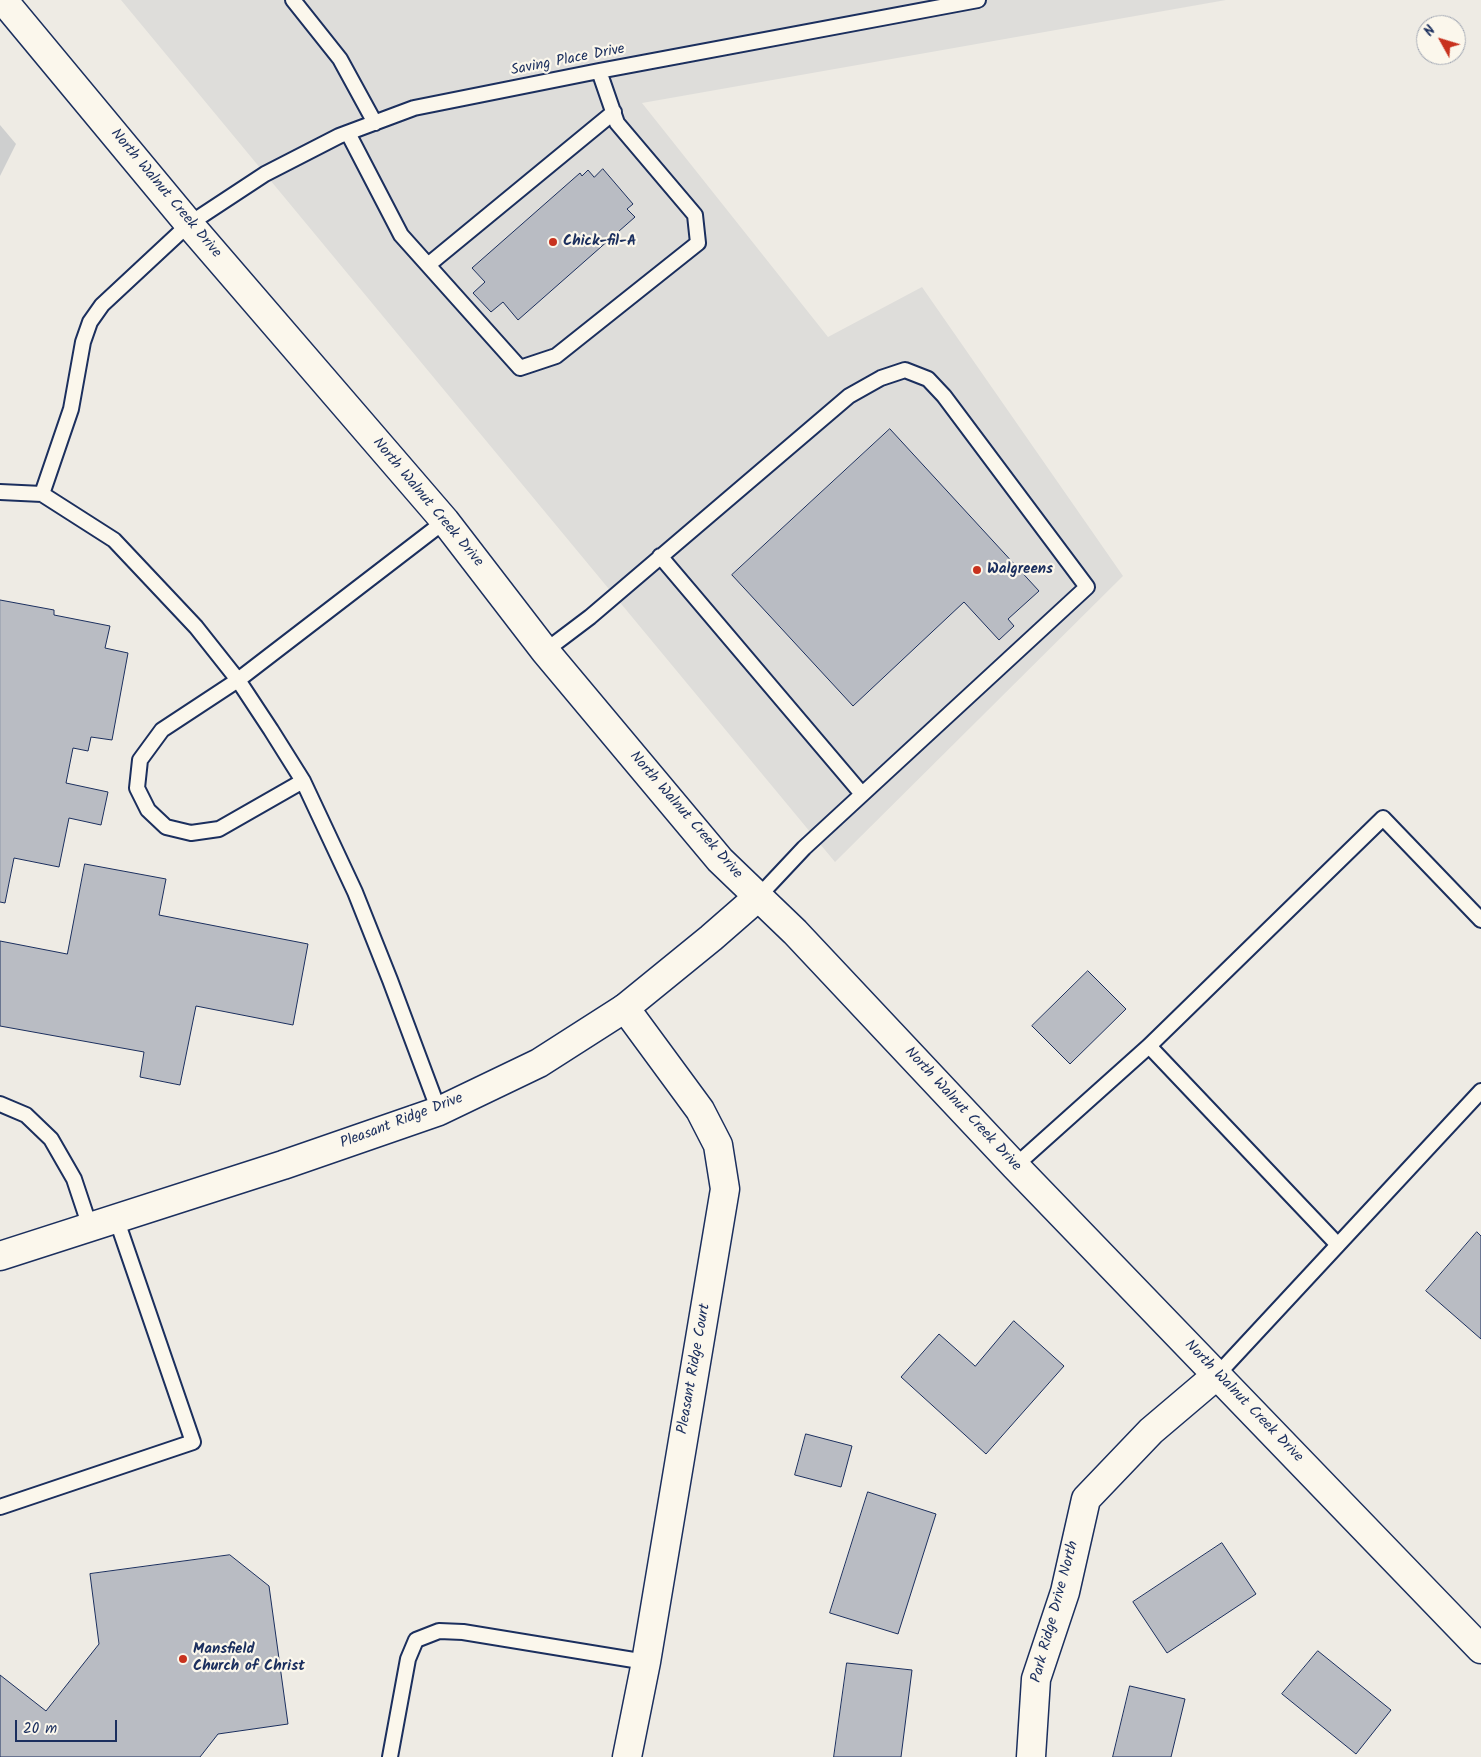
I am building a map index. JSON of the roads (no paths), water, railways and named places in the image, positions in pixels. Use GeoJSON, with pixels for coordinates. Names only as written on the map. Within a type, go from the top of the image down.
{"type":"FeatureCollection","features":[{"type":"Feature","properties":{"kind":"main road","name":"North Walnut Creek Drive"},"geometry":{"type":"LineString","coordinates":[[3,0],[189,224],[445,520],[545,651],[720,860],[795,932],[1015,1166],[1481,1649]]}},
{"type":"Feature","properties":{"kind":"main road","name":"Pleasant Ridge Drive"},"geometry":{"type":"LineString","coordinates":[[0,1256],[283,1165],[439,1111],[539,1063],[625,1008],[758,897]]}},
{"type":"Feature","properties":{"kind":"main road","name":"Pleasant Ridge Court"},"geometry":{"type":"LineString","coordinates":[[625,1008],[700,1110],[718,1145],[725,1189],[646,1662],[627,1757]]}},
{"type":"Feature","properties":{"kind":"main road","name":"Park Ridge Drive North"},"geometry":{"type":"LineString","coordinates":[[1031,1757],[1036,1679],[1065,1592],[1086,1499],[1151,1431],[1217,1375]]}},
{"type":"Feature","properties":{"kind":"lane"},"geometry":{"type":"LineString","coordinates":[[293,0],[340,59],[375,123]]}},
{"type":"Feature","properties":{"kind":"lane","name":"Saving Place Drive"},"geometry":{"type":"LineString","coordinates":[[42,494],[71,409],[83,342],[90,322],[102,305],[189,224],[264,174],[348,133],[414,108],[598,71],[978,0]]}},
{"type":"Feature","properties":{"kind":"lane"},"geometry":{"type":"LineString","coordinates":[[348,133],[401,235],[520,368],[556,356],[698,243],[695,214],[617,122],[598,71]]}},
{"type":"Feature","properties":{"kind":"lane"},"geometry":{"type":"LineString","coordinates":[[428,265],[614,112]]}},
{"type":"Feature","properties":{"kind":"lane"},"geometry":{"type":"LineString","coordinates":[[545,651],[590,616],[849,396],[881,378],[905,370],[928,379],[944,396],[1087,587],[804,848],[758,897]]}},
{"type":"Feature","properties":{"kind":"lane"},"geometry":{"type":"LineString","coordinates":[[0,492],[42,494],[114,540],[196,627],[238,680],[303,781],[355,892],[439,1111]]}},
{"type":"Feature","properties":{"kind":"lane"},"geometry":{"type":"LineString","coordinates":[[303,781],[219,829],[191,833],[166,827],[148,810],[137,788],[140,760],[162,730],[238,680],[445,520]]}},
{"type":"Feature","properties":{"kind":"lane"},"geometry":{"type":"LineString","coordinates":[[660,556],[862,794]]}},
{"type":"Feature","properties":{"kind":"lane"},"geometry":{"type":"LineString","coordinates":[[1015,1166],[1149,1046],[1382,818],[1481,920]]}},
{"type":"Feature","properties":{"kind":"lane"},"geometry":{"type":"LineString","coordinates":[[1149,1046],[1338,1245]]}},
{"type":"Feature","properties":{"kind":"lane"},"geometry":{"type":"LineString","coordinates":[[1217,1375],[1481,1091]]}},
{"type":"Feature","properties":{"kind":"lane"},"geometry":{"type":"LineString","coordinates":[[0,1104],[26,1115],[51,1139],[74,1179],[90,1227]]}},
{"type":"Feature","properties":{"kind":"lane"},"geometry":{"type":"LineString","coordinates":[[0,1507],[194,1442],[116,1218]]}},
{"type":"Feature","properties":{"kind":"lane"},"geometry":{"type":"LineString","coordinates":[[390,1757],[408,1659],[416,1640],[439,1631],[463,1632],[646,1662]]}},
{"type":"Feature","properties":{"kind":"place","name":"Chick-fil-A"},"geometry":{"type":"Point","coordinates":[553,242]}},
{"type":"Feature","properties":{"kind":"place","name":"Walgreens"},"geometry":{"type":"Point","coordinates":[977,570]}},
{"type":"Feature","properties":{"kind":"place","name":"Mansfield Church of Christ"},"geometry":{"type":"Point","coordinates":[183,1659]}}]}
